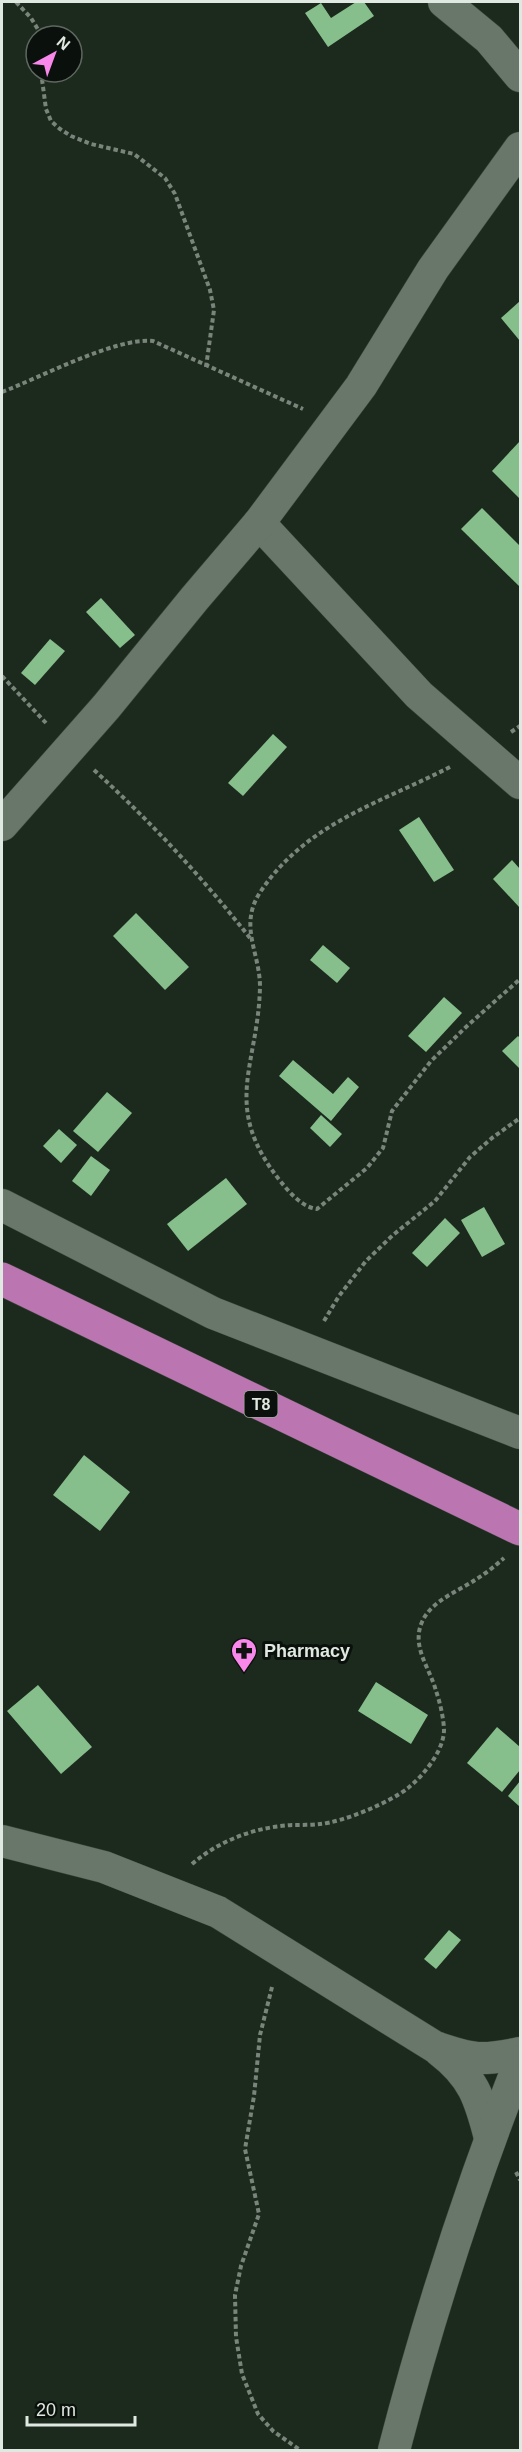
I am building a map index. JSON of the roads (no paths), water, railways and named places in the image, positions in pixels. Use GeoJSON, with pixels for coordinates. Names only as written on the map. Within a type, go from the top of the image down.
{"type":"FeatureCollection","features":[{"type":"Feature","properties":{"kind":"highway","name":"T8"},"geometry":{"type":"LineString","coordinates":[[2,1279],[516,1541]]}},
{"type":"Feature","properties":{"kind":"street"},"geometry":{"type":"LineString","coordinates":[[444,2],[489,39],[520,76]]}},
{"type":"Feature","properties":{"kind":"street"},"geometry":{"type":"LineString","coordinates":[[2,825],[70,749],[259,523],[361,386],[433,269],[520,148]]}},
{"type":"Feature","properties":{"kind":"street"},"geometry":{"type":"LineString","coordinates":[[259,523],[419,696],[485,750],[520,783]]}},
{"type":"Feature","properties":{"kind":"street"},"geometry":{"type":"LineString","coordinates":[[2,1205],[213,1313],[520,1433]]}},
{"type":"Feature","properties":{"kind":"street"},"geometry":{"type":"LineString","coordinates":[[2,1841],[104,1867],[218,1912],[435,2047],[465,2073],[483,2110],[490,2138]]}},
{"type":"Feature","properties":{"kind":"street"},"geometry":{"type":"LineString","coordinates":[[435,2047],[467,2058],[487,2059],[520,2053]]}},
{"type":"Feature","properties":{"kind":"street"},"geometry":{"type":"LineString","coordinates":[[394,2451],[422,2349],[490,2138],[520,2061]]}},
{"type":"Feature","properties":{"kind":"place","name":"Pharmacy"},"geometry":{"type":"Point","coordinates":[244,1674]}}]}
